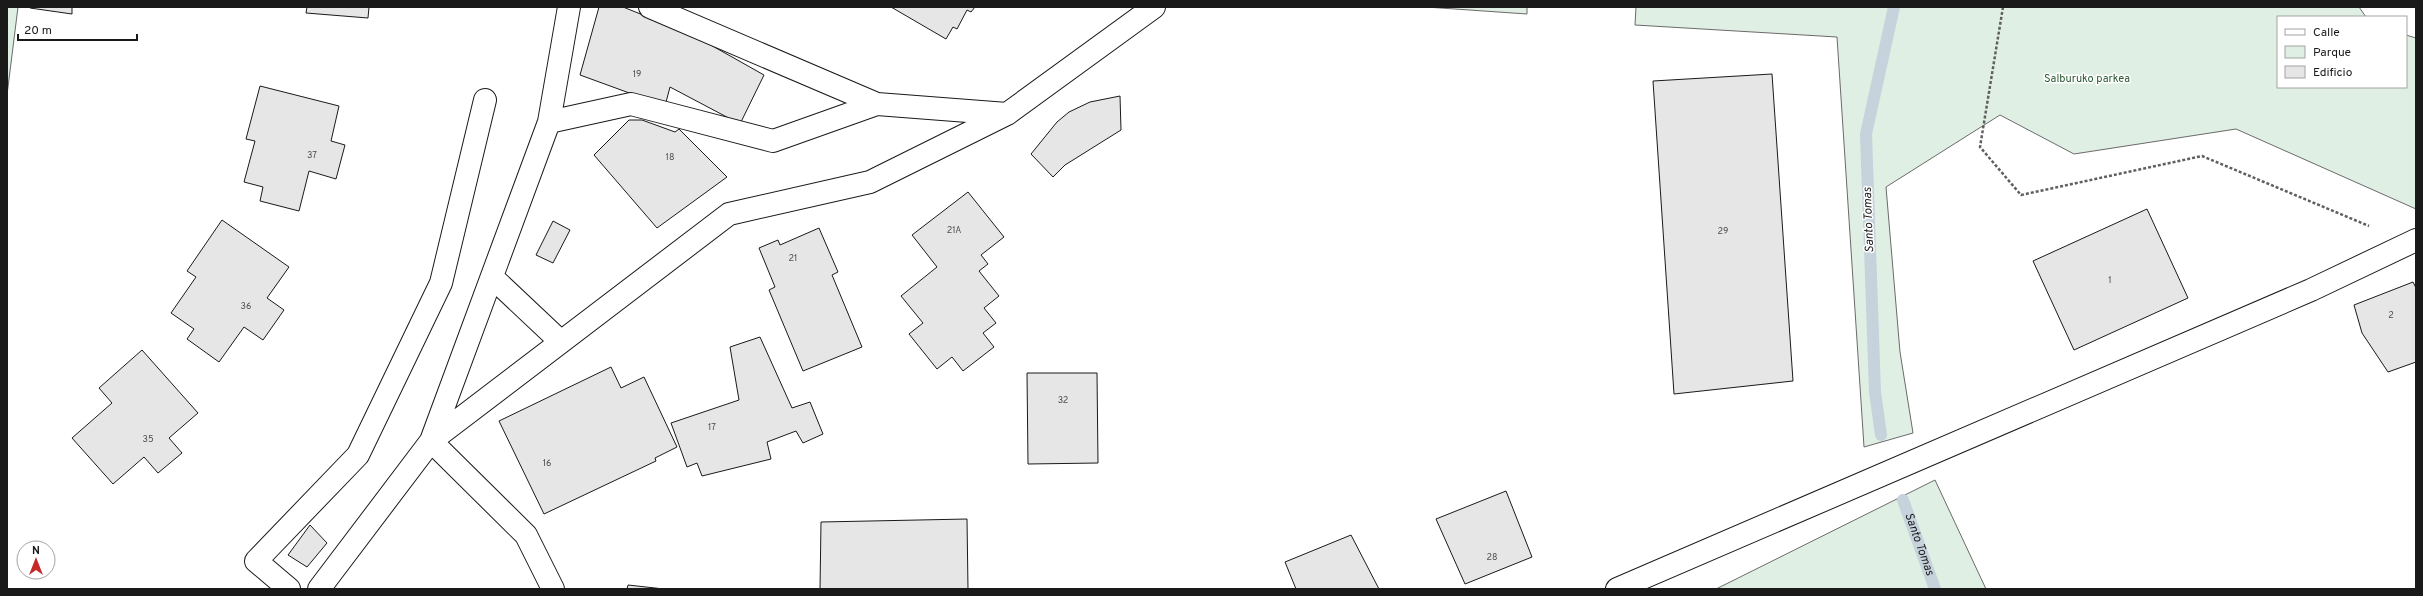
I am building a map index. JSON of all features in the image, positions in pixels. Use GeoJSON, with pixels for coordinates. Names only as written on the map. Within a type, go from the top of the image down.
{"type":"FeatureCollection","features":[{"type":"Feature","properties":{"kind":"street"},"geometry":{"type":"LineString","coordinates":[[431,441],[549,122],[569,7]]}},
{"type":"Feature","properties":{"kind":"street"},"geometry":{"type":"LineString","coordinates":[[650,7],[877,104],[1007,114]]}},
{"type":"Feature","properties":{"kind":"street"},"geometry":{"type":"LineString","coordinates":[[319,589],[431,441],[729,214],[870,182],[1007,114],[1154,7]]}},
{"type":"Feature","properties":{"kind":"street"},"geometry":{"type":"LineString","coordinates":[[288,589],[256,561],[358,455],[441,283],[485,100]]}},
{"type":"Feature","properties":{"kind":"street"},"geometry":{"type":"LineString","coordinates":[[549,122],[631,104],[773,141],[877,104]]}},
{"type":"Feature","properties":{"kind":"street"},"geometry":{"type":"LineString","coordinates":[[1617,589],[2311,290],[2414,243]]}},
{"type":"Feature","properties":{"kind":"street"},"geometry":{"type":"LineString","coordinates":[[492,277],[562,342]]}},
{"type":"Feature","properties":{"kind":"street"},"geometry":{"type":"LineString","coordinates":[[431,441],[526,535],[553,589]]}},
{"type":"Feature","properties":{"kind":"path"},"geometry":{"type":"LineString","coordinates":[[2003,7],[1980,147],[2021,195],[2202,156],[2414,243]]}},
{"type":"Feature","properties":{"kind":"green space"},"geometry":{"type":"Polygon","coordinates":[[[7,7],[18,7],[7,95],[7,7]]]}},
{"type":"Feature","properties":{"kind":"green space"},"geometry":{"type":"Polygon","coordinates":[[[1426,7],[1527,7],[1527,14],[1426,7]]]}},
{"type":"Feature","properties":{"kind":"green space","name":"Salburuko parkea"},"geometry":{"type":"Polygon","coordinates":[[[1636,7],[2359,7],[2365,16],[2277,16],[2277,88],[2407,88],[2407,35],[2416,38],[2416,209],[2236,129],[2074,154],[2000,115],[1886,187],[1900,352],[1913,433],[1864,447],[1837,37],[1635,25],[1636,7]]]}},
{"type":"Feature","properties":{"kind":"green space"},"geometry":{"type":"Polygon","coordinates":[[[1935,480],[1986,589],[1716,589],[1935,480]]]}},
{"type":"Feature","properties":{"kind":"building"},"geometry":{"type":"Polygon","coordinates":[[[30,7],[72,7],[72,14],[30,8],[30,7]]]}},
{"type":"Feature","properties":{"kind":"building"},"geometry":{"type":"Polygon","coordinates":[[[307,7],[369,7],[368,18],[306,13],[307,7]]]}},
{"type":"Feature","properties":{"kind":"building"},"geometry":{"type":"Polygon","coordinates":[[[599,7],[623,7],[693,35],[764,75],[740,124],[670,87],[665,106],[580,75],[599,7]]]}},
{"type":"Feature","properties":{"kind":"building"},"geometry":{"type":"Polygon","coordinates":[[[891,7],[975,7],[971,12],[967,10],[957,29],[953,27],[946,39],[891,7]]]}},
{"type":"Feature","properties":{"kind":"building"},"geometry":{"type":"Polygon","coordinates":[[[1772,74],[1793,381],[1674,394],[1653,81],[1772,74]]]}},
{"type":"Feature","properties":{"kind":"building"},"geometry":{"type":"Polygon","coordinates":[[[260,86],[339,106],[331,141],[345,145],[336,179],[309,171],[299,211],[260,201],[263,187],[244,182],[255,141],[246,139],[260,86]]]}},
{"type":"Feature","properties":{"kind":"building"},"geometry":{"type":"Polygon","coordinates":[[[1120,96],[1121,130],[1065,165],[1053,177],[1031,154],[1057,122],[1069,112],[1090,102],[1120,96]]]}},
{"type":"Feature","properties":{"kind":"building"},"geometry":{"type":"Polygon","coordinates":[[[629,120],[642,120],[675,132],[679,129],[727,177],[657,228],[594,155],[629,120]]]}},
{"type":"Feature","properties":{"kind":"building"},"geometry":{"type":"Polygon","coordinates":[[[968,192],[1004,237],[981,255],[988,264],[979,271],[999,296],[984,308],[996,323],[983,333],[994,347],[963,371],[952,357],[937,369],[909,334],[923,323],[901,296],[937,267],[912,235],[968,192]]]}},
{"type":"Feature","properties":{"kind":"building"},"geometry":{"type":"Polygon","coordinates":[[[2147,209],[2188,298],[2074,350],[2033,261],[2147,209]]]}},
{"type":"Feature","properties":{"kind":"building"},"geometry":{"type":"Polygon","coordinates":[[[222,220],[289,267],[267,298],[284,310],[263,340],[244,327],[219,362],[187,339],[194,329],[171,313],[196,277],[187,271],[222,220]]]}},
{"type":"Feature","properties":{"kind":"building"},"geometry":{"type":"Polygon","coordinates":[[[553,221],[570,230],[553,263],[536,255],[553,221]]]}},
{"type":"Feature","properties":{"kind":"building"},"geometry":{"type":"Polygon","coordinates":[[[819,228],[838,272],[832,275],[862,347],[803,371],[769,290],[775,287],[759,248],[778,240],[780,245],[819,228]]]}},
{"type":"Feature","properties":{"kind":"building"},"geometry":{"type":"Polygon","coordinates":[[[2413,282],[2416,288],[2416,362],[2388,372],[2362,333],[2354,305],[2413,282]]]}},
{"type":"Feature","properties":{"kind":"building"},"geometry":{"type":"Polygon","coordinates":[[[760,337],[792,408],[810,402],[823,434],[803,443],[796,431],[767,442],[771,459],[702,476],[697,463],[687,467],[671,423],[739,400],[730,347],[760,337]]]}},
{"type":"Feature","properties":{"kind":"building"},"geometry":{"type":"Polygon","coordinates":[[[142,350],[198,413],[169,438],[182,453],[158,473],[144,457],[113,484],[72,438],[112,403],[99,388],[142,350]]]}},
{"type":"Feature","properties":{"kind":"building"},"geometry":{"type":"Polygon","coordinates":[[[611,367],[621,388],[644,377],[677,447],[655,458],[656,461],[544,514],[499,421],[611,367]]]}},
{"type":"Feature","properties":{"kind":"building"},"geometry":{"type":"Polygon","coordinates":[[[1027,373],[1097,373],[1098,463],[1028,464],[1027,373]]]}},
{"type":"Feature","properties":{"kind":"building"},"geometry":{"type":"Polygon","coordinates":[[[1506,491],[1532,557],[1465,584],[1436,519],[1506,491]]]}},
{"type":"Feature","properties":{"kind":"building"},"geometry":{"type":"Polygon","coordinates":[[[967,519],[968,589],[820,589],[821,522],[967,519]]]}},
{"type":"Feature","properties":{"kind":"building"},"geometry":{"type":"Polygon","coordinates":[[[310,525],[327,543],[307,567],[288,555],[310,525]]]}},
{"type":"Feature","properties":{"kind":"building"},"geometry":{"type":"Polygon","coordinates":[[[1351,535],[1379,589],[1296,589],[1285,562],[1351,535]]]}},
{"type":"Feature","properties":{"kind":"building"},"geometry":{"type":"Polygon","coordinates":[[[628,585],[664,589],[627,589],[628,585]]]}},
{"type":"Feature","properties":{"kind":"waterway","name":"Santo Tomas"},"geometry":{"type":"LineString","coordinates":[[1881,435],[1875,392],[1866,134],[1894,7]]}},
{"type":"Feature","properties":{"kind":"waterway","name":"Santo Tomas"},"geometry":{"type":"LineString","coordinates":[[1903,500],[1935,589]]}}]}
